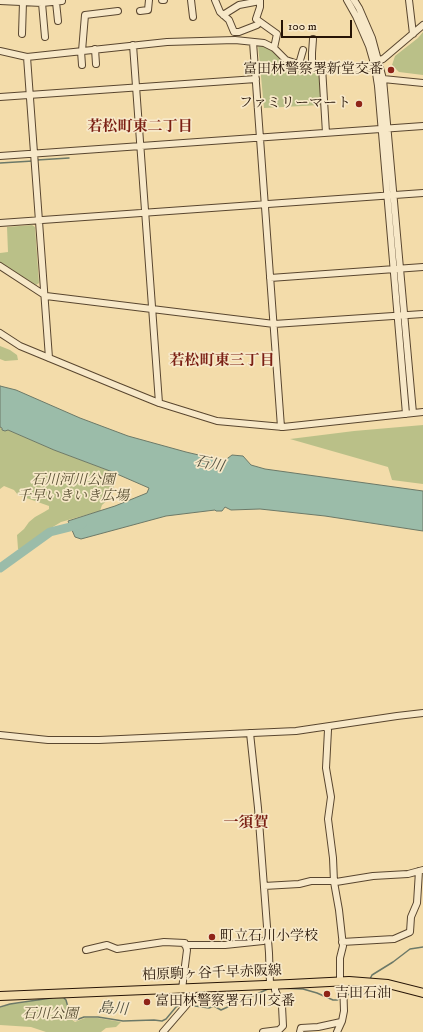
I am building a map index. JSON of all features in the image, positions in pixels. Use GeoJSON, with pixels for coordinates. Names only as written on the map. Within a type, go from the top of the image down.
{"type":"FeatureCollection","features":[{"type":"Feature","properties":{"kind":"main road","name":"柏原駒ヶ谷千早赤阪線"},"geometry":{"type":"LineString","coordinates":[[0,996],[342,981],[367,981],[423,992]]}},
{"type":"Feature","properties":{"kind":"street"},"geometry":{"type":"LineString","coordinates":[[140,11],[149,12],[149,0]]}},
{"type":"Feature","properties":{"kind":"street"},"geometry":{"type":"LineString","coordinates":[[191,0],[193,17]]}},
{"type":"Feature","properties":{"kind":"street"},"geometry":{"type":"LineString","coordinates":[[215,0],[220,12],[229,20],[234,32],[239,32],[257,25]]}},
{"type":"Feature","properties":{"kind":"street"},"geometry":{"type":"LineString","coordinates":[[347,0],[361,26],[375,66],[385,129]]}},
{"type":"Feature","properties":{"kind":"street"},"geometry":{"type":"LineString","coordinates":[[354,0],[372,38],[383,79],[385,129],[410,413]]}},
{"type":"Feature","properties":{"kind":"street"},"geometry":{"type":"LineString","coordinates":[[410,0],[413,34]]}},
{"type":"Feature","properties":{"kind":"street"},"geometry":{"type":"LineString","coordinates":[[0,1],[31,1],[42,3],[59,1],[58,21]]}},
{"type":"Feature","properties":{"kind":"street"},"geometry":{"type":"LineString","coordinates":[[223,15],[239,5],[260,1],[256,19],[278,34],[274,48]]}},
{"type":"Feature","properties":{"kind":"street"},"geometry":{"type":"LineString","coordinates":[[22,34],[23,2]]}},
{"type":"Feature","properties":{"kind":"street"},"geometry":{"type":"LineString","coordinates":[[42,3],[45,37]]}},
{"type":"Feature","properties":{"kind":"street"},"geometry":{"type":"LineString","coordinates":[[82,65],[85,15],[115,13]]}},
{"type":"Feature","properties":{"kind":"street"},"geometry":{"type":"LineString","coordinates":[[379,60],[383,59],[423,25]]}},
{"type":"Feature","properties":{"kind":"street"},"geometry":{"type":"LineString","coordinates":[[312,68],[313,39]]}},
{"type":"Feature","properties":{"kind":"street"},"geometry":{"type":"LineString","coordinates":[[0,51],[27,57],[82,49],[182,41],[236,40],[264,43],[274,48],[286,60],[312,68],[322,67],[344,70],[375,66]]}},
{"type":"Feature","properties":{"kind":"street"},"geometry":{"type":"LineString","coordinates":[[253,42],[281,427]]}},
{"type":"Feature","properties":{"kind":"street"},"geometry":{"type":"LineString","coordinates":[[133,45],[159,403]]}},
{"type":"Feature","properties":{"kind":"street"},"geometry":{"type":"LineString","coordinates":[[95,49],[96,64]]}},
{"type":"Feature","properties":{"kind":"street"},"geometry":{"type":"LineString","coordinates":[[299,64],[303,50]]}},
{"type":"Feature","properties":{"kind":"street"},"geometry":{"type":"LineString","coordinates":[[27,57],[49,358]]}},
{"type":"Feature","properties":{"kind":"street"},"geometry":{"type":"LineString","coordinates":[[322,67],[326,134]]}},
{"type":"Feature","properties":{"kind":"street"},"geometry":{"type":"LineString","coordinates":[[0,97],[256,79]]}},
{"type":"Feature","properties":{"kind":"street"},"geometry":{"type":"LineString","coordinates":[[383,79],[423,83]]}},
{"type":"Feature","properties":{"kind":"street"},"geometry":{"type":"LineString","coordinates":[[0,156],[423,126]]}},
{"type":"Feature","properties":{"kind":"street"},"geometry":{"type":"LineString","coordinates":[[0,223],[423,192]]}},
{"type":"Feature","properties":{"kind":"street"},"geometry":{"type":"LineString","coordinates":[[0,266],[44,294],[274,324],[423,314]]}},
{"type":"Feature","properties":{"kind":"street"},"geometry":{"type":"LineString","coordinates":[[270,278],[423,267]]}},
{"type":"Feature","properties":{"kind":"street"},"geometry":{"type":"LineString","coordinates":[[0,333],[20,346],[159,403],[217,421],[281,427],[423,412]]}},
{"type":"Feature","properties":{"kind":"street"},"geometry":{"type":"LineString","coordinates":[[0,735],[48,740],[99,740],[296,731],[423,713]]}},
{"type":"Feature","properties":{"kind":"street"},"geometry":{"type":"LineString","coordinates":[[326,727],[328,730],[326,768],[331,797],[328,819],[342,942],[340,958],[344,1011],[337,1032]]}},
{"type":"Feature","properties":{"kind":"street"},"geometry":{"type":"LineString","coordinates":[[250,733],[273,984],[282,1006],[284,1020],[284,1030],[263,1032]]}},
{"type":"Feature","properties":{"kind":"street"},"geometry":{"type":"LineString","coordinates":[[264,886],[299,884],[311,881],[334,882],[373,876],[408,874],[421,870],[418,903],[411,917],[410,932],[394,939],[342,942]]}},
{"type":"Feature","properties":{"kind":"street"},"geometry":{"type":"LineString","coordinates":[[86,950],[107,945],[117,949],[164,942],[185,943],[185,945],[225,945],[263,941],[268,939]]}},
{"type":"Feature","properties":{"kind":"street"},"geometry":{"type":"LineString","coordinates":[[182,989],[187,950],[185,945]]}},
{"type":"Feature","properties":{"kind":"street"},"geometry":{"type":"LineString","coordinates":[[163,1032],[189,1002],[192,996],[193,988]]}},
{"type":"Feature","properties":{"kind":"street"},"geometry":{"type":"LineString","coordinates":[[300,1032],[301,1028],[318,1027],[341,1022]]}},
{"type":"Feature","properties":{"kind":"green space"},"geometry":{"type":"Polygon","coordinates":[[[423,32],[423,75],[399,72],[392,65],[395,56],[418,38],[423,32]]]}},
{"type":"Feature","properties":{"kind":"green space"},"geometry":{"type":"Polygon","coordinates":[[[258,45],[264,46],[273,52],[285,63],[305,71],[315,73],[319,76],[321,105],[264,108],[258,45]]]}},
{"type":"Feature","properties":{"kind":"green space"},"geometry":{"type":"Polygon","coordinates":[[[32,225],[35,227],[39,283],[36,285],[0,262],[0,253],[8,252],[7,227],[32,225]]]}},
{"type":"Feature","properties":{"kind":"green space"},"geometry":{"type":"Polygon","coordinates":[[[0,346],[17,355],[18,360],[5,361],[0,359],[0,346]]]}},
{"type":"Feature","properties":{"kind":"green space"},"geometry":{"type":"Polygon","coordinates":[[[423,425],[423,484],[392,480],[388,467],[290,439],[354,431],[423,425]]]}},
{"type":"Feature","properties":{"kind":"green space","name":"石川河川公園 千早いきいき広場"},"geometry":{"type":"Polygon","coordinates":[[[0,427],[3,431],[8,430],[54,450],[110,471],[114,485],[112,496],[102,505],[100,511],[61,522],[18,549],[17,535],[35,517],[49,509],[49,506],[18,495],[14,490],[4,486],[0,489],[0,427]]]}},
{"type":"Feature","properties":{"kind":"green space","name":"石川公園"},"geometry":{"type":"Polygon","coordinates":[[[63,998],[66,1000],[71,1019],[75,1022],[85,1018],[98,1018],[121,1022],[116,1027],[106,1028],[101,1032],[46,1032],[31,1027],[0,1025],[0,1008],[10,1004],[35,1000],[63,998]]]}},
{"type":"Feature","properties":{"kind":"water","name":"石川"},"geometry":{"type":"Polygon","coordinates":[[[0,386],[16,390],[80,418],[128,436],[186,452],[224,461],[232,455],[243,456],[251,465],[265,469],[423,491],[423,531],[325,516],[260,509],[231,510],[225,507],[222,511],[215,510],[166,516],[81,539],[75,537],[68,521],[115,506],[147,493],[149,488],[8,430],[2,430],[0,427],[0,386]]]}},
{"type":"Feature","properties":{"kind":"waterway"},"geometry":{"type":"LineString","coordinates":[[37,160],[69,158]]}},
{"type":"Feature","properties":{"kind":"waterway"},"geometry":{"type":"LineString","coordinates":[[0,163],[33,161]]}},
{"type":"Feature","properties":{"kind":"waterway"},"geometry":{"type":"LineString","coordinates":[[0,568],[50,532],[82,524]]}},
{"type":"Feature","properties":{"kind":"waterway","name":"島川"},"geometry":{"type":"LineString","coordinates":[[370,979],[372,975],[410,949],[423,947]]}},
{"type":"Feature","properties":{"kind":"waterway","name":"島川"},"geometry":{"type":"LineString","coordinates":[[345,996],[367,986]]}},
{"type":"Feature","properties":{"kind":"waterway","name":"島川"},"geometry":{"type":"LineString","coordinates":[[276,988],[303,989],[333,1000],[341,998]]}},
{"type":"Feature","properties":{"kind":"waterway","name":"島川"},"geometry":{"type":"LineString","coordinates":[[188,1005],[209,1008],[214,1006],[221,1010],[268,989]]}},
{"type":"Feature","properties":{"kind":"waterway","name":"島川"},"geometry":{"type":"LineString","coordinates":[[63,997],[66,1000],[71,1018],[76,1020],[84,1017],[98,1017],[123,1021],[162,1021],[166,1019],[176,1007],[181,1004],[185,1004]]}},
{"type":"Feature","properties":{"kind":"waterway","name":"島川"},"geometry":{"type":"LineString","coordinates":[[0,1007],[10,1004],[51,998]]}},
{"type":"Feature","properties":{"kind":"place","name":"富田林警察署新堂交番"},"geometry":{"type":"Point","coordinates":[391,70]}},
{"type":"Feature","properties":{"kind":"place","name":"ファミリーマート"},"geometry":{"type":"Point","coordinates":[359,104]}},
{"type":"Feature","properties":{"kind":"place","name":"町立石川小学校"},"geometry":{"type":"Point","coordinates":[212,937]}},
{"type":"Feature","properties":{"kind":"place","name":"吉田石油"},"geometry":{"type":"Point","coordinates":[327,994]}},
{"type":"Feature","properties":{"kind":"place","name":"富田林警察署石川交番"},"geometry":{"type":"Point","coordinates":[147,1002]}},
{"type":"Feature","properties":{"kind":"district","name":"若松町東二丁目"},"geometry":{"type":"Point","coordinates":[140,128]}},
{"type":"Feature","properties":{"kind":"district","name":"若松町東三丁目"},"geometry":{"type":"Point","coordinates":[222,362]}},
{"type":"Feature","properties":{"kind":"district","name":"一須賀"},"geometry":{"type":"Point","coordinates":[246,824]}}]}
